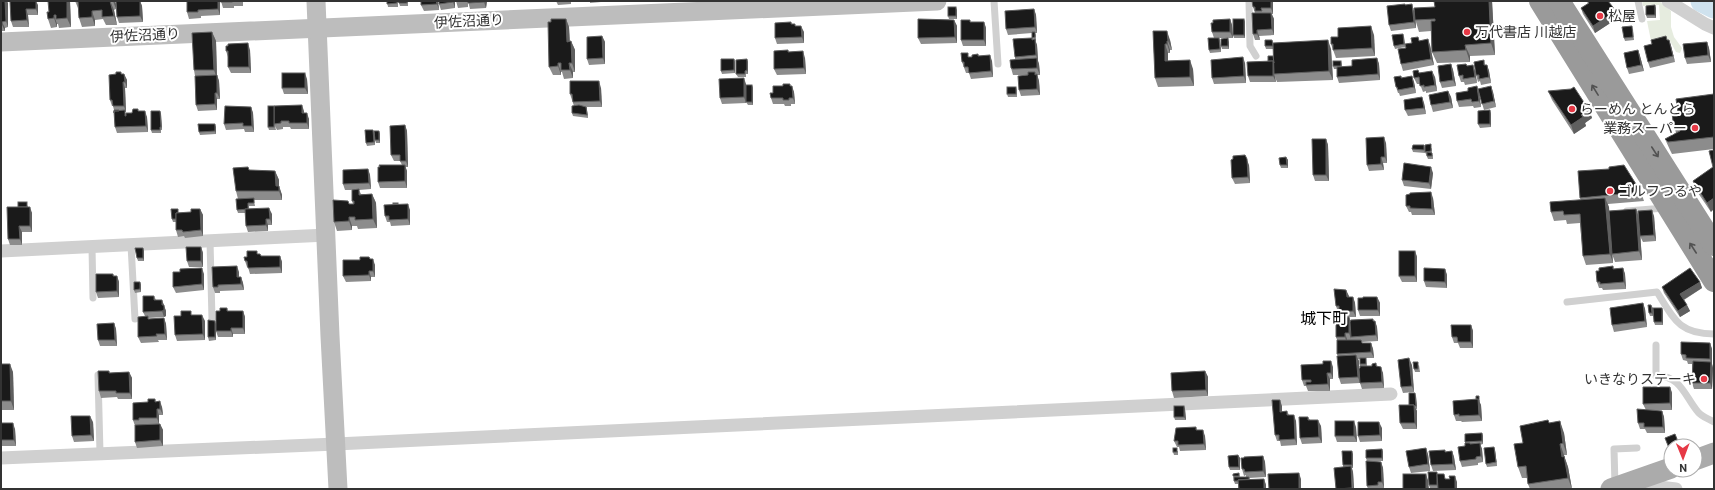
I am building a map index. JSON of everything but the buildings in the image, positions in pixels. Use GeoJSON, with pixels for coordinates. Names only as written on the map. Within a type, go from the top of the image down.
{"type":"FeatureCollection","features":[{"type":"Feature","properties":{"kind":"highway"},"geometry":{"type":"LineString","coordinates":[[1540,1],[1714,281]]}},
{"type":"Feature","properties":{"kind":"highway"},"geometry":{"type":"LineString","coordinates":[[1559,1],[1712,237]]}},
{"type":"Feature","properties":{"kind":"main road"},"geometry":{"type":"LineString","coordinates":[[1703,457],[1714,453]]}},
{"type":"Feature","properties":{"kind":"main road"},"geometry":{"type":"LineString","coordinates":[[1613,488],[1663,471]]}},
{"type":"Feature","properties":{"kind":"street"},"geometry":{"type":"LineString","coordinates":[[316,1],[338,489]]}},
{"type":"Feature","properties":{"kind":"street","name":"伊佐沼通り"},"geometry":{"type":"LineString","coordinates":[[1,42],[316,27],[717,5],[937,1]]}},
{"type":"Feature","properties":{"kind":"street"},"geometry":{"type":"LineString","coordinates":[[1668,1],[1704,24],[1714,28]]}},
{"type":"Feature","properties":{"kind":"street"},"geometry":{"type":"LineString","coordinates":[[1,251],[327,235]]}},
{"type":"Feature","properties":{"kind":"street"},"geometry":{"type":"LineString","coordinates":[[1,458],[336,444],[1390,394]]}},
{"type":"Feature","properties":{"kind":"street"},"geometry":{"type":"LineString","coordinates":[[1640,479],[1659,487],[1676,489]]}},
{"type":"Feature","properties":{"kind":"lane"},"geometry":{"type":"LineString","coordinates":[[994,1],[998,64]]}},
{"type":"Feature","properties":{"kind":"lane"},"geometry":{"type":"LineString","coordinates":[[1249,1],[1250,46],[1256,56]]}},
{"type":"Feature","properties":{"kind":"lane"},"geometry":{"type":"LineString","coordinates":[[1638,1],[1642,19]]}},
{"type":"Feature","properties":{"kind":"lane"},"geometry":{"type":"LineString","coordinates":[[1622,211],[1667,207]]}},
{"type":"Feature","properties":{"kind":"lane"},"geometry":{"type":"LineString","coordinates":[[210,241],[212,319]]}},
{"type":"Feature","properties":{"kind":"lane"},"geometry":{"type":"LineString","coordinates":[[131,245],[135,319]]}},
{"type":"Feature","properties":{"kind":"lane"},"geometry":{"type":"LineString","coordinates":[[92,247],[93,298]]}},
{"type":"Feature","properties":{"kind":"lane"},"geometry":{"type":"LineString","coordinates":[[1567,302],[1657,292],[1676,322],[1699,334],[1714,334]]}},
{"type":"Feature","properties":{"kind":"lane"},"geometry":{"type":"LineString","coordinates":[[1656,345],[1656,376],[1665,376],[1678,383],[1698,413],[1714,422]]}},
{"type":"Feature","properties":{"kind":"lane"},"geometry":{"type":"LineString","coordinates":[[98,375],[100,453]]}},
{"type":"Feature","properties":{"kind":"lane"},"geometry":{"type":"LineString","coordinates":[[1613,488],[1614,450],[1637,448]]}},
{"type":"Feature","properties":{"kind":"shaded area"},"geometry":{"type":"Polygon","coordinates":[[[1642,1],[1659,1],[1671,11],[1671,27],[1674,37],[1682,48],[1680,53],[1676,52],[1670,41],[1662,39],[1651,41],[1647,21],[1660,20],[1659,5],[1643,6],[1642,1]]]}},
{"type":"Feature","properties":{"kind":"waterway"},"geometry":{"type":"LineString","coordinates":[[1702,1],[1714,7]]}},
{"type":"Feature","properties":{"kind":"place","name":"松屋"},"geometry":{"type":"Point","coordinates":[1600,16]}},
{"type":"Feature","properties":{"kind":"place","name":"万代書店 川越店"},"geometry":{"type":"Point","coordinates":[1467,32]}},
{"type":"Feature","properties":{"kind":"place","name":"らーめん とんとら"},"geometry":{"type":"Point","coordinates":[1572,109]}},
{"type":"Feature","properties":{"kind":"place","name":"業務スーパー"},"geometry":{"type":"Point","coordinates":[1695,128]}},
{"type":"Feature","properties":{"kind":"place","name":"ゴルフつるや"},"geometry":{"type":"Point","coordinates":[1610,191]}},
{"type":"Feature","properties":{"kind":"place","name":"いきなりステーキ"},"geometry":{"type":"Point","coordinates":[1704,379]}},
{"type":"Feature","properties":{"kind":"district","name":"城下町"},"geometry":{"type":"Point","coordinates":[1324,318]}}]}
